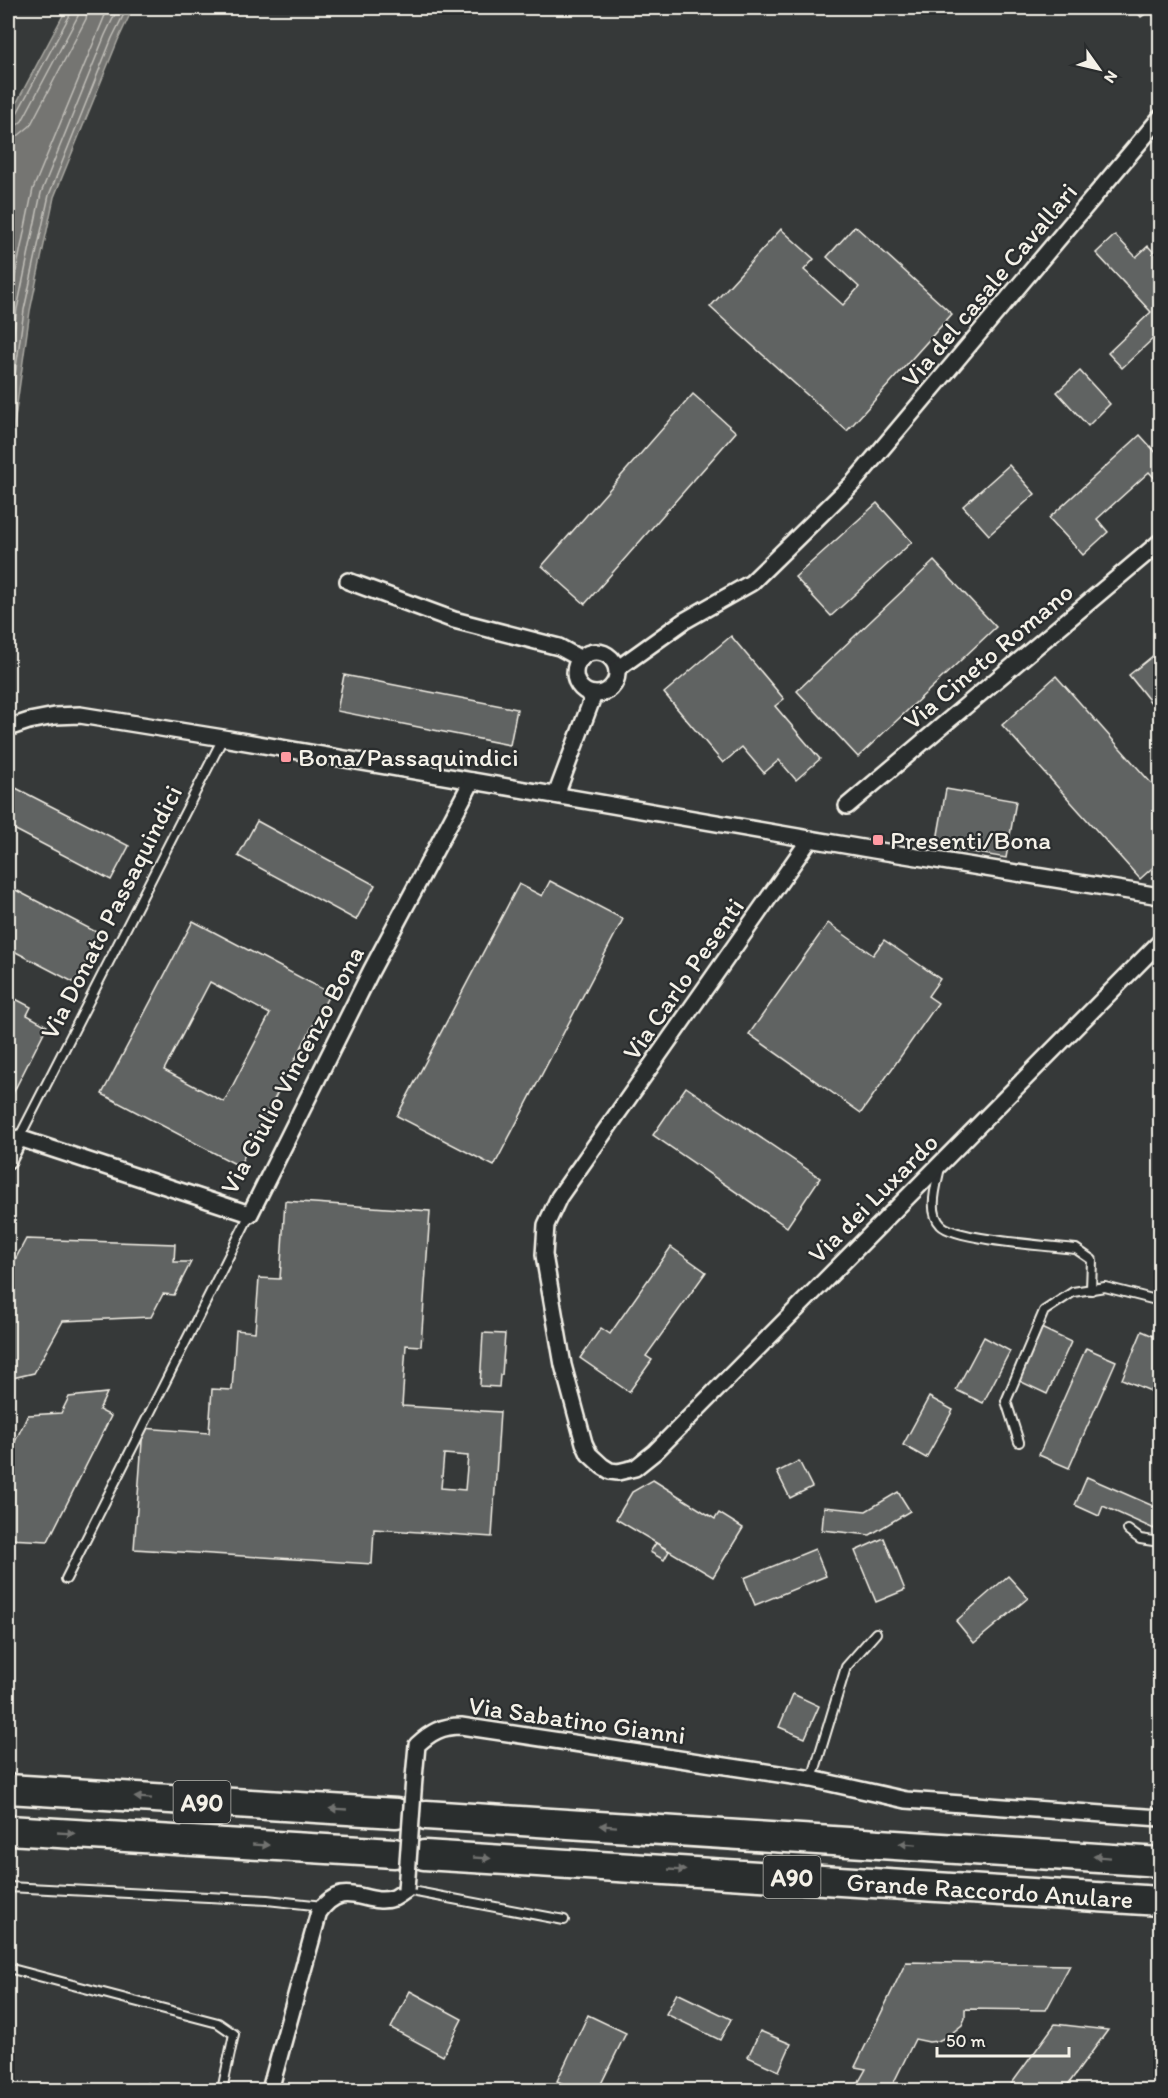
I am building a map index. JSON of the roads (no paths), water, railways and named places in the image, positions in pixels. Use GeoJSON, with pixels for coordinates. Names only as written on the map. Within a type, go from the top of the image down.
{"type":"FeatureCollection","features":[{"type":"Feature","properties":{"kind":"highway","name":"A90"},"geometry":{"type":"LineString","coordinates":[[8,1789],[396,1813]]}},
{"type":"Feature","properties":{"kind":"highway","name":"Grande Raccordo Anulare"},"geometry":{"type":"LineString","coordinates":[[426,1815],[1161,1862]]}},
{"type":"Feature","properties":{"kind":"highway","name":"A90"},"geometry":{"type":"LineString","coordinates":[[8,1830],[394,1853]]}},
{"type":"Feature","properties":{"kind":"highway","name":"Grande Raccordo Anulare"},"geometry":{"type":"LineString","coordinates":[[424,1855],[1161,1901]]}},
{"type":"Feature","properties":{"kind":"highway"},"geometry":{"type":"LineString","coordinates":[[1048,1893],[1161,1918]]}},
{"type":"Feature","properties":{"kind":"street","name":"Via del casale Cavallari"},"geometry":{"type":"LineString","coordinates":[[617,669],[684,621],[751,583],[853,483],[1161,118]]}},
{"type":"Feature","properties":{"kind":"street","name":"Via Cineto Romano"},"geometry":{"type":"LineString","coordinates":[[847,806],[1161,542]]}},
{"type":"Feature","properties":{"kind":"street"},"geometry":{"type":"LineString","coordinates":[[348,581],[454,620],[559,647],[581,659]]}},
{"type":"Feature","properties":{"kind":"street"},"geometry":{"type":"LineString","coordinates":[[598,653],[610,658],[617,669],[612,687],[600,694],[582,689],[576,678],[581,659],[598,653]]}},
{"type":"Feature","properties":{"kind":"street"},"geometry":{"type":"LineString","coordinates":[[555,795],[594,694]]}},
{"type":"Feature","properties":{"kind":"street"},"geometry":{"type":"LineString","coordinates":[[8,728],[55,716],[80,715],[1161,896]]}},
{"type":"Feature","properties":{"kind":"street","name":"Via Giulio Vincenzo Bona"},"geometry":{"type":"LineString","coordinates":[[19,1138],[250,1214],[371,970],[472,781]]}},
{"type":"Feature","properties":{"kind":"street","name":"Via Carlo Pesenti"},"geometry":{"type":"LineString","coordinates":[[610,1471],[589,1454],[572,1400],[563,1365],[544,1255],[546,1225],[559,1197],[810,839]]}},
{"type":"Feature","properties":{"kind":"street","name":"Via dei Luxardo"},"geometry":{"type":"LineString","coordinates":[[610,1471],[629,1470],[655,1452],[1161,942]]}},
{"type":"Feature","properties":{"kind":"street"},"geometry":{"type":"LineString","coordinates":[[8,1160],[19,1138]]}},
{"type":"Feature","properties":{"kind":"street","name":"Via Sabatino Gianni"},"geometry":{"type":"LineString","coordinates":[[406,1890],[414,1759],[417,1745],[435,1730],[447,1726],[460,1726],[812,1779],[906,1800],[1161,1818]]}},
{"type":"Feature","properties":{"kind":"street"},"geometry":{"type":"LineString","coordinates":[[270,2091],[312,1931],[323,1906],[330,1899],[344,1894],[385,1899],[396,1897],[406,1890]]}},
{"type":"Feature","properties":{"kind":"lane","name":"Via Donato Passaquindici"},"geometry":{"type":"LineString","coordinates":[[19,1138],[223,738]]}},
{"type":"Feature","properties":{"kind":"lane"},"geometry":{"type":"LineString","coordinates":[[940,1164],[934,1201],[935,1215],[941,1225],[959,1234],[1076,1249],[1092,1260],[1091,1290]]}},
{"type":"Feature","properties":{"kind":"lane"},"geometry":{"type":"LineString","coordinates":[[66,1579],[250,1214]]}},
{"type":"Feature","properties":{"kind":"lane"},"geometry":{"type":"LineString","coordinates":[[1019,1442],[1006,1401],[1044,1311],[1073,1292],[1105,1287],[1161,1301]]}},
{"type":"Feature","properties":{"kind":"lane"},"geometry":{"type":"LineString","coordinates":[[1128,1530],[1140,1539],[1161,1542]]}},
{"type":"Feature","properties":{"kind":"lane"},"geometry":{"type":"LineString","coordinates":[[812,1779],[846,1667],[876,1633]]}},
{"type":"Feature","properties":{"kind":"lane"},"geometry":{"type":"LineString","coordinates":[[8,1887],[267,1900],[323,1906]]}},
{"type":"Feature","properties":{"kind":"lane"},"geometry":{"type":"LineString","coordinates":[[406,1890],[564,1920]]}},
{"type":"Feature","properties":{"kind":"lane"},"geometry":{"type":"LineString","coordinates":[[8,1968],[218,2023],[234,2034],[222,2091]]}},
{"type":"Feature","properties":{"kind":"water"},"geometry":{"type":"Polygon","coordinates":[[[67,8],[133,8],[54,197],[30,311],[11,447],[8,454],[8,119],[67,8]]]}},
{"type":"Feature","properties":{"kind":"place","name":"Bona/Passaquindici"},"geometry":{"type":"Point","coordinates":[286,757]}},
{"type":"Feature","properties":{"kind":"place","name":"Presenti/Bona"},"geometry":{"type":"Point","coordinates":[878,840]}}]}
